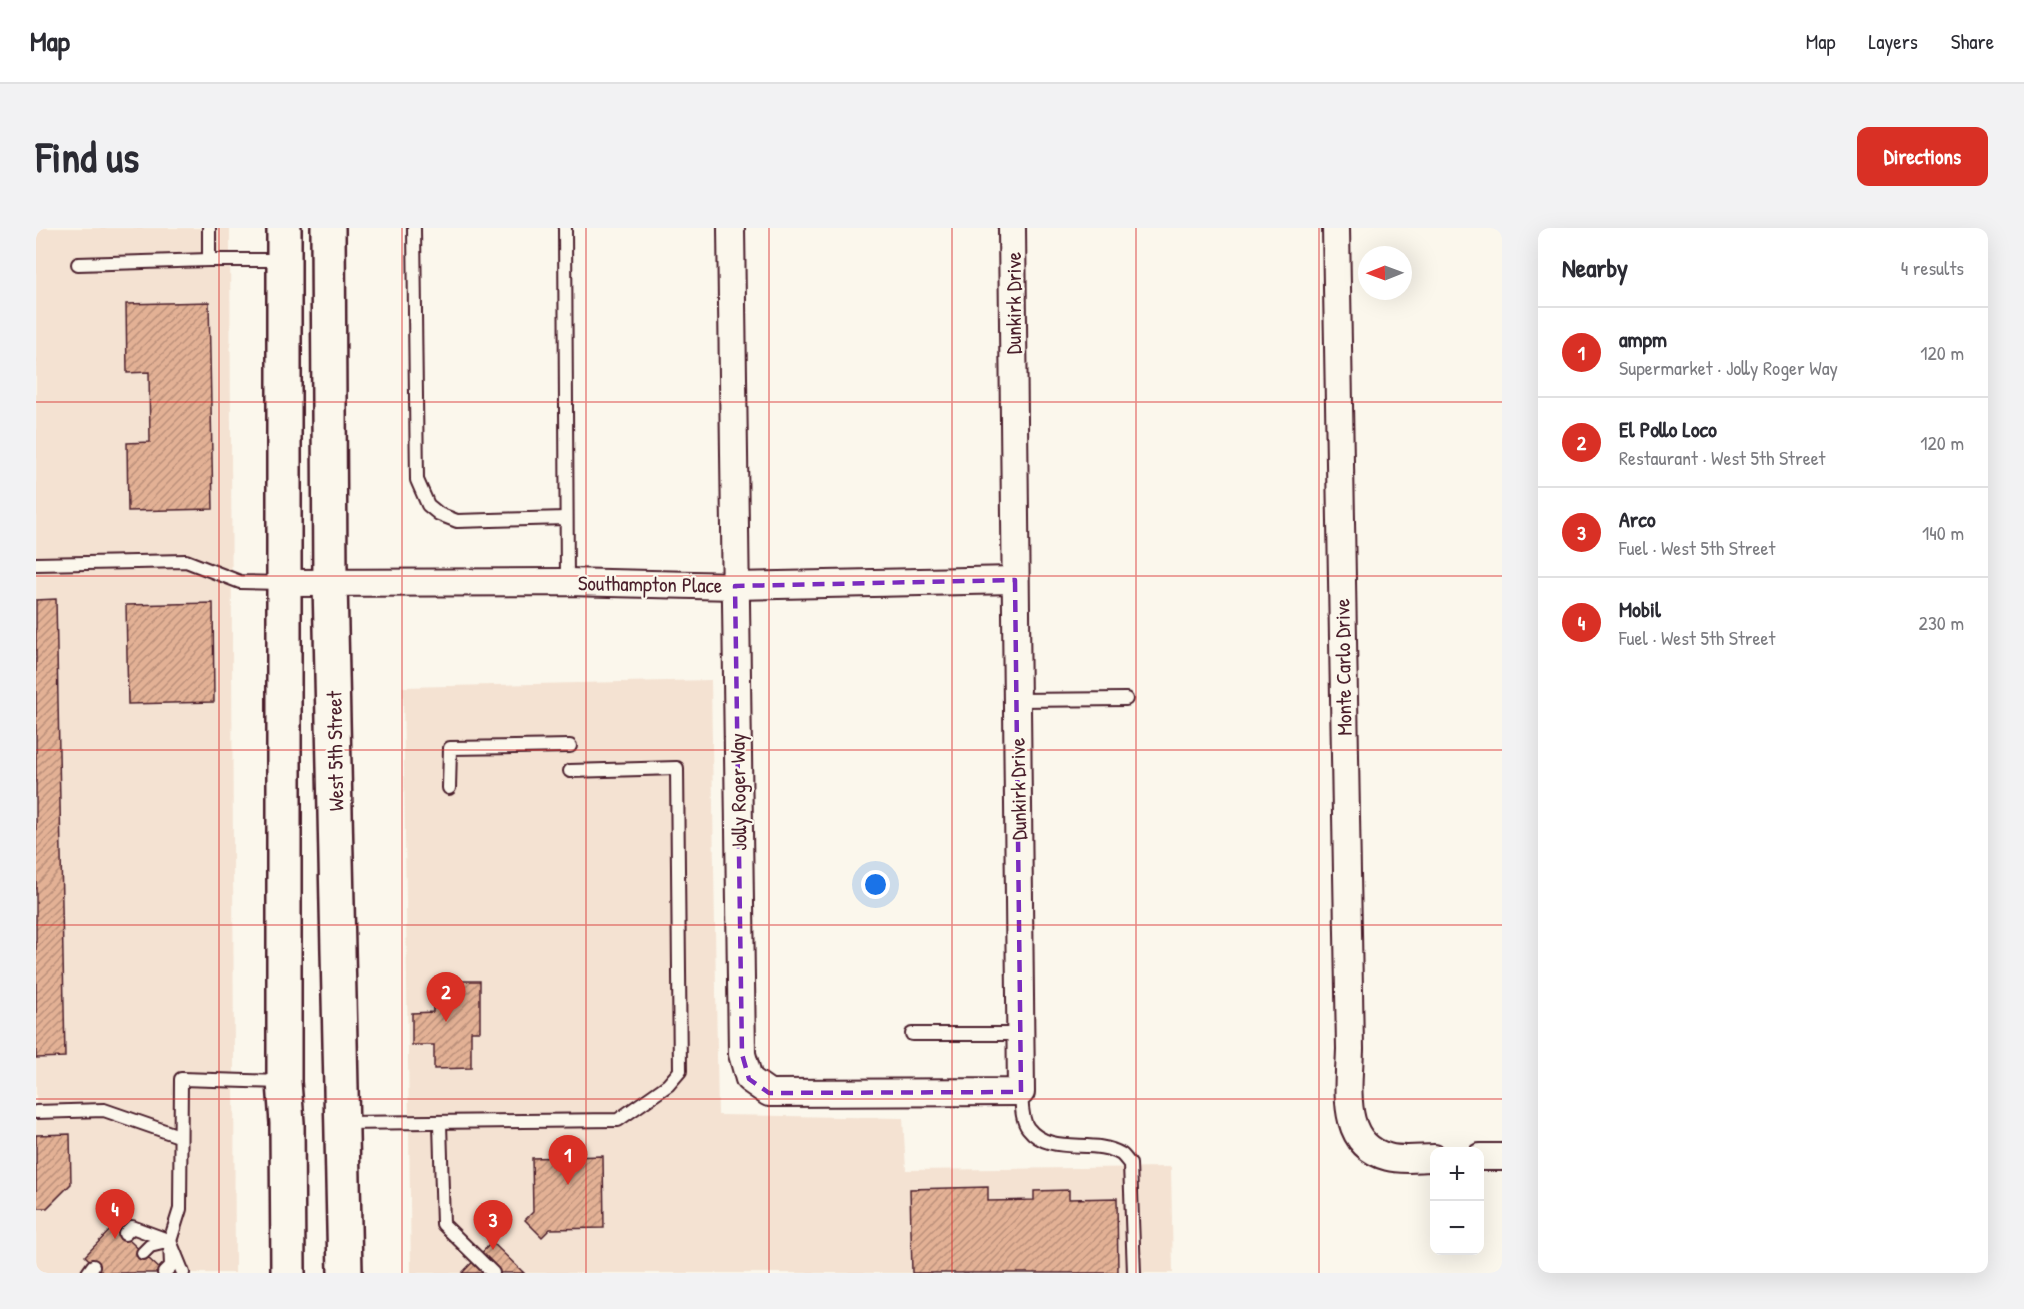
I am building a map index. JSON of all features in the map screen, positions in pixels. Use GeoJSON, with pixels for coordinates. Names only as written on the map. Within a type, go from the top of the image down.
{"type":"FeatureCollection","features":[{"type":"Feature","properties":{"kind":"main road"},"geometry":{"type":"LineString","coordinates":[[284,228],[284,1082],[287,1123],[288,1273]]}},
{"type":"Feature","properties":{"kind":"main road","name":"West 5th Street"},"geometry":{"type":"LineString","coordinates":[[328,228],[330,582],[344,1124],[345,1273]]}},
{"type":"Feature","properties":{"kind":"street","name":"Jolly Roger Way"},"geometry":{"type":"LineString","coordinates":[[730,228],[742,1054],[749,1079],[770,1093],[1022,1092]]}},
{"type":"Feature","properties":{"kind":"street","name":"Dunkirk Drive"},"geometry":{"type":"LineString","coordinates":[[1012,228],[1022,1092]]}},
{"type":"Feature","properties":{"kind":"street","name":"Monte Carlo Drive"},"geometry":{"type":"LineString","coordinates":[[1336,228],[1350,1037],[1348,1106],[1359,1138],[1371,1150],[1398,1159],[1430,1158]]}},
{"type":"Feature","properties":{"kind":"street","name":"Southampton Place"},"geometry":{"type":"LineString","coordinates":[[285,583],[567,582],[735,586],[1015,580]]}},
{"type":"Feature","properties":{"kind":"street"},"geometry":{"type":"LineString","coordinates":[[1484,1157],[1502,1157]]}},
{"type":"Feature","properties":{"kind":"lane"},"geometry":{"type":"LineString","coordinates":[[209,228],[209,260]]}},
{"type":"Feature","properties":{"kind":"lane"},"geometry":{"type":"LineString","coordinates":[[414,228],[417,480],[428,505],[439,514],[457,521],[566,518]]}},
{"type":"Feature","properties":{"kind":"lane"},"geometry":{"type":"LineString","coordinates":[[564,228],[567,582]]}},
{"type":"Feature","properties":{"kind":"lane"},"geometry":{"type":"LineString","coordinates":[[78,264],[285,260]]}},
{"type":"Feature","properties":{"kind":"lane"},"geometry":{"type":"LineString","coordinates":[[36,564],[186,561],[240,582],[285,583]]}},
{"type":"Feature","properties":{"kind":"lane"},"geometry":{"type":"LineString","coordinates":[[1017,700],[1126,699]]}},
{"type":"Feature","properties":{"kind":"lane"},"geometry":{"type":"LineString","coordinates":[[449,788],[450,748],[570,746]]}},
{"type":"Feature","properties":{"kind":"lane"},"geometry":{"type":"LineString","coordinates":[[344,1124],[618,1120],[668,1085],[680,1071],[677,768],[570,771]]}},
{"type":"Feature","properties":{"kind":"lane"},"geometry":{"type":"LineString","coordinates":[[912,1034],[1020,1034]]}},
{"type":"Feature","properties":{"kind":"lane"},"geometry":{"type":"LineString","coordinates":[[164,1273],[171,1266],[170,1241],[180,1209],[181,1079],[284,1082]]}},
{"type":"Feature","properties":{"kind":"lane","name":"Dunkirk Drive"},"geometry":{"type":"LineString","coordinates":[[1022,1092],[1023,1113],[1028,1128],[1046,1142],[1106,1148],[1122,1154],[1130,1164],[1134,1273]]}},
{"type":"Feature","properties":{"kind":"lane"},"geometry":{"type":"LineString","coordinates":[[36,1112],[104,1110],[179,1136]]}},
{"type":"Feature","properties":{"kind":"lane"},"geometry":{"type":"LineString","coordinates":[[440,1124],[443,1224],[493,1273]]}},
{"type":"Feature","properties":{"kind":"lane"},"geometry":{"type":"LineString","coordinates":[[125,1234],[132,1227],[170,1241],[183,1273]]}},
{"type":"Feature","properties":{"kind":"lane"},"geometry":{"type":"LineString","coordinates":[[143,1253],[150,1246],[170,1241]]}},
{"type":"Feature","properties":{"kind":"highlighted area"},"geometry":{"type":"Polygon","coordinates":[[[1015,580],[1021,1092],[769,1093],[749,1079],[742,1054],[735,586],[1015,580]]]}},
{"type":"Feature","properties":{"kind":"shaded area"},"geometry":{"type":"Polygon","coordinates":[[[36,228],[230,228],[235,1273],[36,1273],[36,228]]]}},
{"type":"Feature","properties":{"kind":"shaded area"},"geometry":{"type":"Polygon","coordinates":[[[711,680],[718,1115],[903,1118],[906,1170],[1171,1167],[1173,1273],[411,1273],[403,687],[711,680]]]}},
{"type":"Feature","properties":{"kind":"building"},"geometry":{"type":"Polygon","coordinates":[[[209,302],[213,509],[128,511],[127,443],[150,442],[149,372],[127,373],[126,304],[209,302]]]}},
{"type":"Feature","properties":{"kind":"building"},"geometry":{"type":"Polygon","coordinates":[[[56,599],[65,1057],[36,1058],[36,600],[56,599]]]}},
{"type":"Feature","properties":{"kind":"building"},"geometry":{"type":"Polygon","coordinates":[[[213,603],[214,702],[128,704],[126,605],[213,603]]]}},
{"type":"Feature","properties":{"kind":"building"},"geometry":{"type":"Polygon","coordinates":[[[432,981],[480,981],[480,1031],[471,1031],[471,1068],[434,1069],[434,1045],[412,1045],[412,1013],[433,1012],[432,981]]]}},
{"type":"Feature","properties":{"kind":"building"},"geometry":{"type":"Polygon","coordinates":[[[70,1134],[71,1184],[47,1208],[36,1208],[36,1135],[70,1134]]]}},
{"type":"Feature","properties":{"kind":"building"},"geometry":{"type":"Polygon","coordinates":[[[603,1156],[604,1228],[550,1229],[542,1237],[525,1220],[533,1212],[532,1158],[603,1156]]]}},
{"type":"Feature","properties":{"kind":"building"},"geometry":{"type":"Polygon","coordinates":[[[988,1187],[988,1201],[1034,1200],[1034,1191],[1069,1190],[1069,1199],[1117,1198],[1118,1273],[912,1273],[910,1189],[988,1187]]]}},
{"type":"Feature","properties":{"kind":"building"},"geometry":{"type":"Polygon","coordinates":[[[114,1226],[164,1273],[103,1273],[85,1256],[114,1226]]]}},
{"type":"Feature","properties":{"kind":"building"},"geometry":{"type":"Polygon","coordinates":[[[492,1242],[524,1273],[462,1273],[492,1242]]]}},
{"type":"Feature","properties":{"kind":"place","name":"El Pollo Loco"},"geometry":{"type":"Point","coordinates":[446,1022]}},
{"type":"Feature","properties":{"kind":"place","name":"ampm"},"geometry":{"type":"Point","coordinates":[568,1185]}},
{"type":"Feature","properties":{"kind":"place","name":"Mobil"},"geometry":{"type":"Point","coordinates":[115,1239]}},
{"type":"Feature","properties":{"kind":"place","name":"Arco"},"geometry":{"type":"Point","coordinates":[493,1250]}}]}
